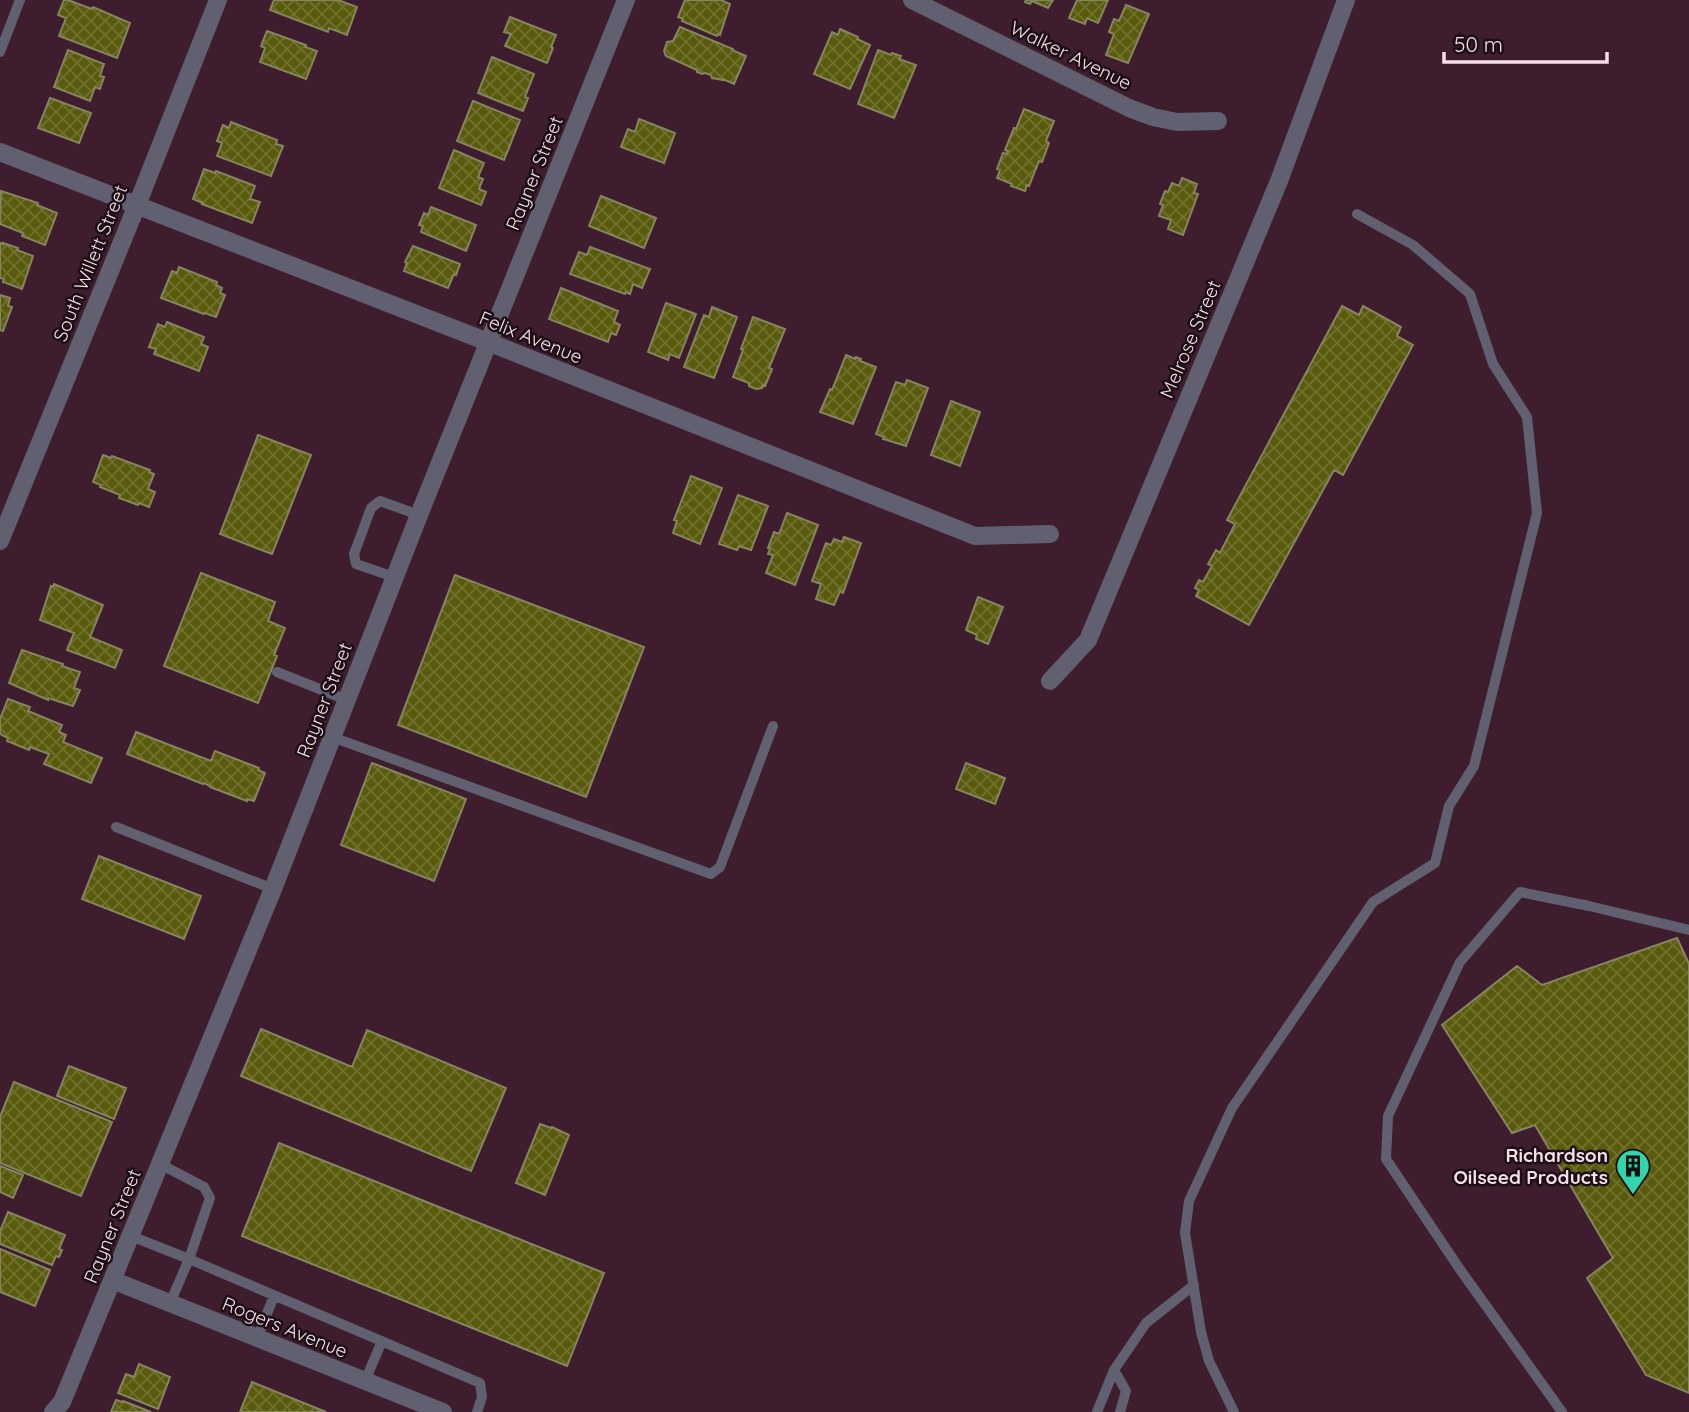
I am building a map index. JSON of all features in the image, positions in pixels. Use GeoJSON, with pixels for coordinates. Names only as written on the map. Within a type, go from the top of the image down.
{"type":"FeatureCollection","features":[{"type":"Feature","properties":{"kind":"street","name":"South Willett Street"},"geometry":{"type":"LineString","coordinates":[[0,541],[218,0]]}},
{"type":"Feature","properties":{"kind":"street","name":"Rayner Street"},"geometry":{"type":"LineString","coordinates":[[53,1412],[62,1402],[273,889],[394,577],[626,0]]}},
{"type":"Feature","properties":{"kind":"street","name":"Walker Avenue"},"geometry":{"type":"LineString","coordinates":[[912,0],[1129,108],[1177,122],[1218,121]]}},
{"type":"Feature","properties":{"kind":"street","name":"Melrose Street"},"geometry":{"type":"LineString","coordinates":[[1050,681],[1088,640],[1279,181],[1346,0]]}},
{"type":"Feature","properties":{"kind":"street","name":"Felix Avenue"},"geometry":{"type":"LineString","coordinates":[[0,152],[975,536],[1050,534]]}},
{"type":"Feature","properties":{"kind":"street","name":"Rogers Avenue"},"geometry":{"type":"LineString","coordinates":[[113,1280],[443,1412]]}},
{"type":"Feature","properties":{"kind":"lane"},"geometry":{"type":"LineString","coordinates":[[0,52],[20,0]]}},
{"type":"Feature","properties":{"kind":"lane"},"geometry":{"type":"LineString","coordinates":[[1234,1412],[1209,1361],[1201,1332],[1185,1233],[1189,1201],[1232,1108],[1373,902],[1435,863],[1450,806],[1474,766],[1537,513],[1527,417],[1493,364],[1469,294],[1413,245],[1357,214]]}},
{"type":"Feature","properties":{"kind":"lane"},"geometry":{"type":"LineString","coordinates":[[394,577],[356,564],[354,554],[371,508],[380,501],[419,515]]}},
{"type":"Feature","properties":{"kind":"lane"},"geometry":{"type":"LineString","coordinates":[[277,672],[347,700]]}},
{"type":"Feature","properties":{"kind":"lane"},"geometry":{"type":"LineString","coordinates":[[332,737],[711,874],[720,867],[773,726]]}},
{"type":"Feature","properties":{"kind":"lane"},"geometry":{"type":"LineString","coordinates":[[116,827],[273,889]]}},
{"type":"Feature","properties":{"kind":"lane"},"geometry":{"type":"LineString","coordinates":[[1562,1412],[1386,1159],[1388,1116],[1460,962],[1520,892],[1689,930]]}},
{"type":"Feature","properties":{"kind":"lane"},"geometry":{"type":"LineString","coordinates":[[160,1164],[204,1187],[210,1198],[170,1303]]}},
{"type":"Feature","properties":{"kind":"lane"},"geometry":{"type":"LineString","coordinates":[[131,1236],[480,1383],[482,1397],[477,1412]]}},
{"type":"Feature","properties":{"kind":"lane"},"geometry":{"type":"LineString","coordinates":[[1097,1412],[1114,1370],[1146,1323],[1194,1285]]}},
{"type":"Feature","properties":{"kind":"lane"},"geometry":{"type":"LineString","coordinates":[[257,1338],[274,1296]]}},
{"type":"Feature","properties":{"kind":"lane"},"geometry":{"type":"LineString","coordinates":[[365,1381],[382,1341]]}},
{"type":"Feature","properties":{"kind":"lane"},"geometry":{"type":"LineString","coordinates":[[1114,1370],[1126,1391],[1120,1412]]}},
{"type":"Feature","properties":{"kind":"building"},"geometry":{"type":"Polygon","coordinates":[[[64,0],[92,9],[93,7],[130,23],[117,58],[59,36],[66,18],[58,15],[64,0]]]}},
{"type":"Feature","properties":{"kind":"building"},"geometry":{"type":"Polygon","coordinates":[[[274,0],[338,0],[357,7],[347,35],[329,28],[328,32],[270,10],[274,0]]]}},
{"type":"Feature","properties":{"kind":"building"},"geometry":{"type":"Polygon","coordinates":[[[685,0],[721,0],[730,4],[720,35],[682,21],[683,19],[678,17],[685,0]]]}},
{"type":"Feature","properties":{"kind":"building"},"geometry":{"type":"Polygon","coordinates":[[[1026,0],[1053,0],[1048,8],[1032,1],[1030,4],[1025,2],[1026,0]]]}},
{"type":"Feature","properties":{"kind":"building"},"geometry":{"type":"Polygon","coordinates":[[[1077,0],[1108,0],[1098,23],[1087,18],[1085,24],[1069,18],[1077,0]]]}},
{"type":"Feature","properties":{"kind":"building"},"geometry":{"type":"Polygon","coordinates":[[[1126,5],[1149,14],[1128,63],[1106,55],[1114,34],[1109,32],[1114,19],[1119,21],[1126,5]]]}},
{"type":"Feature","properties":{"kind":"building"},"geometry":{"type":"Polygon","coordinates":[[[510,17],[556,35],[547,63],[505,46],[511,34],[504,32],[510,17]]]}},
{"type":"Feature","properties":{"kind":"building"},"geometry":{"type":"Polygon","coordinates":[[[680,27],[746,56],[734,84],[697,72],[666,56],[664,51],[667,42],[673,41],[680,27]]]}},
{"type":"Feature","properties":{"kind":"building"},"geometry":{"type":"Polygon","coordinates":[[[840,29],[870,45],[850,89],[814,74],[832,32],[838,35],[840,29]]]}},
{"type":"Feature","properties":{"kind":"building"},"geometry":{"type":"Polygon","coordinates":[[[267,31],[317,51],[306,79],[260,62],[265,48],[261,46],[267,31]]]}},
{"type":"Feature","properties":{"kind":"building"},"geometry":{"type":"Polygon","coordinates":[[[68,50],[104,64],[100,89],[95,87],[90,101],[54,87],[68,50]]]}},
{"type":"Feature","properties":{"kind":"building"},"geometry":{"type":"Polygon","coordinates":[[[878,50],[901,56],[899,59],[916,65],[894,118],[858,104],[878,50]]]}},
{"type":"Feature","properties":{"kind":"building"},"geometry":{"type":"Polygon","coordinates":[[[492,57],[534,74],[523,111],[478,93],[492,57]]]}},
{"type":"Feature","properties":{"kind":"building"},"geometry":{"type":"Polygon","coordinates":[[[50,98],[91,113],[79,143],[38,128],[50,98]]]}},
{"type":"Feature","properties":{"kind":"building"},"geometry":{"type":"Polygon","coordinates":[[[473,101],[520,120],[504,160],[457,141],[473,101]]]}},
{"type":"Feature","properties":{"kind":"building"},"geometry":{"type":"Polygon","coordinates":[[[1024,109],[1054,121],[1042,162],[1039,161],[1025,191],[997,178],[1000,170],[997,169],[1003,153],[1007,154],[1008,151],[1005,150],[1024,109]]]}},
{"type":"Feature","properties":{"kind":"building"},"geometry":{"type":"Polygon","coordinates":[[[639,119],[675,133],[664,163],[621,147],[628,129],[635,132],[639,119]]]}},
{"type":"Feature","properties":{"kind":"building"},"geometry":{"type":"Polygon","coordinates":[[[231,122],[277,140],[276,144],[283,146],[271,176],[217,156],[222,143],[217,141],[223,125],[229,128],[231,122]]]}},
{"type":"Feature","properties":{"kind":"building"},"geometry":{"type":"Polygon","coordinates":[[[454,150],[484,163],[478,177],[483,179],[479,189],[486,192],[481,205],[439,188],[454,150]]]}},
{"type":"Feature","properties":{"kind":"building"},"geometry":{"type":"Polygon","coordinates":[[[204,169],[255,186],[250,199],[260,202],[252,223],[193,199],[204,169]]]}},
{"type":"Feature","properties":{"kind":"building"},"geometry":{"type":"Polygon","coordinates":[[[1182,178],[1197,184],[1194,193],[1198,194],[1183,235],[1168,229],[1171,220],[1159,216],[1165,191],[1168,192],[1172,183],[1179,186],[1182,178]]]}},
{"type":"Feature","properties":{"kind":"building"},"geometry":{"type":"Polygon","coordinates":[[[1,191],[38,203],[37,205],[57,213],[45,245],[0,224],[1,191]]]}},
{"type":"Feature","properties":{"kind":"building"},"geometry":{"type":"Polygon","coordinates":[[[601,196],[656,218],[644,248],[589,226],[601,196]]]}},
{"type":"Feature","properties":{"kind":"building"},"geometry":{"type":"Polygon","coordinates":[[[431,207],[476,225],[466,251],[421,232],[423,226],[419,225],[424,213],[428,215],[431,207]]]}},
{"type":"Feature","properties":{"kind":"building"},"geometry":{"type":"Polygon","coordinates":[[[0,243],[33,256],[22,289],[3,282],[4,279],[0,278],[0,243]]]}},
{"type":"Feature","properties":{"kind":"building"},"geometry":{"type":"Polygon","coordinates":[[[413,246],[460,264],[448,288],[404,271],[405,262],[413,246]]]}},
{"type":"Feature","properties":{"kind":"building"},"geometry":{"type":"Polygon","coordinates":[[[590,247],[650,269],[642,288],[633,284],[630,294],[625,294],[570,274],[579,252],[587,255],[590,247]]]}},
{"type":"Feature","properties":{"kind":"building"},"geometry":{"type":"Polygon","coordinates":[[[179,267],[217,282],[216,285],[222,288],[220,293],[225,295],[216,317],[161,298],[172,271],[177,273],[179,267]]]}},
{"type":"Feature","properties":{"kind":"building"},"geometry":{"type":"Polygon","coordinates":[[[561,288],[618,311],[614,322],[620,325],[616,335],[611,333],[608,342],[549,319],[561,288]]]}},
{"type":"Feature","properties":{"kind":"building"},"geometry":{"type":"Polygon","coordinates":[[[0,295],[10,298],[8,306],[12,307],[3,331],[0,330],[0,295]]]}},
{"type":"Feature","properties":{"kind":"building"},"geometry":{"type":"Polygon","coordinates":[[[666,303],[696,314],[679,358],[670,354],[668,360],[648,352],[666,303]]]}},
{"type":"Feature","properties":{"kind":"building"},"geometry":{"type":"Polygon","coordinates":[[[1342,306],[1359,315],[1363,306],[1401,327],[1397,336],[1413,345],[1343,475],[1334,470],[1249,625],[1196,596],[1199,590],[1195,588],[1199,580],[1203,582],[1212,566],[1208,564],[1216,550],[1220,553],[1235,524],[1227,520],[1342,306]]]}},
{"type":"Feature","properties":{"kind":"building"},"geometry":{"type":"Polygon","coordinates":[[[712,307],[737,317],[714,378],[684,367],[704,315],[709,317],[712,307]]]}},
{"type":"Feature","properties":{"kind":"building"},"geometry":{"type":"Polygon","coordinates":[[[753,317],[785,329],[769,368],[772,369],[765,386],[756,389],[733,377],[753,317]]]}},
{"type":"Feature","properties":{"kind":"building"},"geometry":{"type":"Polygon","coordinates":[[[167,322],[204,337],[201,344],[208,347],[199,371],[154,354],[156,349],[149,347],[158,324],[165,327],[167,322]]]}},
{"type":"Feature","properties":{"kind":"building"},"geometry":{"type":"Polygon","coordinates":[[[846,355],[876,367],[853,424],[820,412],[846,355]]]}},
{"type":"Feature","properties":{"kind":"building"},"geometry":{"type":"Polygon","coordinates":[[[907,380],[928,388],[906,446],[876,434],[896,382],[905,385],[907,380]]]}},
{"type":"Feature","properties":{"kind":"building"},"geometry":{"type":"Polygon","coordinates":[[[951,401],[980,412],[960,466],[931,455],[951,401]]]}},
{"type":"Feature","properties":{"kind":"building"},"geometry":{"type":"Polygon","coordinates":[[[258,435],[311,455],[272,554],[220,534],[258,435]]]}},
{"type":"Feature","properties":{"kind":"building"},"geometry":{"type":"Polygon","coordinates":[[[103,455],[150,470],[149,472],[154,474],[148,489],[155,492],[149,507],[119,498],[120,495],[93,482],[103,455]]]}},
{"type":"Feature","properties":{"kind":"building"},"geometry":{"type":"Polygon","coordinates":[[[691,476],[722,488],[700,544],[673,533],[677,521],[674,520],[691,476]]]}},
{"type":"Feature","properties":{"kind":"building"},"geometry":{"type":"Polygon","coordinates":[[[738,495],[768,506],[751,550],[739,546],[737,550],[719,544],[738,495]]]}},
{"type":"Feature","properties":{"kind":"building"},"geometry":{"type":"Polygon","coordinates":[[[787,513],[818,525],[795,585],[766,573],[773,555],[768,554],[768,548],[774,532],[779,534],[787,513]]]}},
{"type":"Feature","properties":{"kind":"building"},"geometry":{"type":"Polygon","coordinates":[[[844,537],[861,543],[843,593],[840,591],[834,605],[816,599],[821,584],[812,581],[826,543],[831,545],[834,539],[842,542],[844,537]]]}},
{"type":"Feature","properties":{"kind":"building"},"geometry":{"type":"Polygon","coordinates":[[[201,573],[275,602],[268,621],[285,628],[258,703],[164,666],[201,573]]]}},
{"type":"Feature","properties":{"kind":"building"},"geometry":{"type":"Polygon","coordinates":[[[455,575],[644,647],[586,797],[398,725],[455,575]]]}},
{"type":"Feature","properties":{"kind":"building"},"geometry":{"type":"Polygon","coordinates":[[[54,584],[103,605],[90,637],[122,650],[115,668],[67,650],[74,633],[40,620],[54,584]]]}},
{"type":"Feature","properties":{"kind":"building"},"geometry":{"type":"Polygon","coordinates":[[[978,597],[1003,607],[988,644],[976,639],[977,635],[966,630],[978,597]]]}},
{"type":"Feature","properties":{"kind":"building"},"geometry":{"type":"Polygon","coordinates":[[[22,650],[80,672],[74,688],[80,690],[73,706],[48,700],[9,683],[22,650]]]}},
{"type":"Feature","properties":{"kind":"building"},"geometry":{"type":"Polygon","coordinates":[[[8,699],[30,707],[28,711],[62,725],[59,732],[66,735],[63,742],[102,758],[91,783],[44,764],[49,754],[30,747],[29,750],[7,741],[8,738],[0,734],[0,719],[8,699]]]}},
{"type":"Feature","properties":{"kind":"building"},"geometry":{"type":"Polygon","coordinates":[[[136,732],[211,761],[215,751],[259,768],[258,770],[265,773],[254,801],[247,801],[127,754],[136,732]]]}},
{"type":"Feature","properties":{"kind":"building"},"geometry":{"type":"Polygon","coordinates":[[[372,763],[466,799],[434,881],[341,845],[372,763]]]}},
{"type":"Feature","properties":{"kind":"building"},"geometry":{"type":"Polygon","coordinates":[[[966,763],[1005,778],[995,804],[956,789],[966,763]]]}},
{"type":"Feature","properties":{"kind":"building"},"geometry":{"type":"Polygon","coordinates":[[[99,856],[201,896],[184,939],[82,899],[99,856]]]}},
{"type":"Feature","properties":{"kind":"building","name":"Richardson Oilseed Products"},"geometry":{"type":"Polygon","coordinates":[[[1677,938],[1689,964],[1689,1393],[1646,1375],[1587,1278],[1613,1258],[1535,1125],[1512,1133],[1442,1025],[1517,966],[1542,985],[1677,938]]]}},
{"type":"Feature","properties":{"kind":"building"},"geometry":{"type":"Polygon","coordinates":[[[261,1029],[352,1067],[367,1030],[506,1088],[471,1171],[241,1076],[261,1029]]]}},
{"type":"Feature","properties":{"kind":"building"},"geometry":{"type":"Polygon","coordinates":[[[69,1066],[126,1088],[114,1119],[57,1096],[69,1066]]]}},
{"type":"Feature","properties":{"kind":"building"},"geometry":{"type":"Polygon","coordinates":[[[14,1082],[112,1122],[81,1196],[0,1163],[0,1117],[14,1082]]]}},
{"type":"Feature","properties":{"kind":"building"},"geometry":{"type":"Polygon","coordinates":[[[540,1124],[569,1135],[545,1195],[516,1183],[540,1124]]]}},
{"type":"Feature","properties":{"kind":"building"},"geometry":{"type":"Polygon","coordinates":[[[279,1143],[604,1273],[567,1366],[242,1236],[279,1143]]]}},
{"type":"Feature","properties":{"kind":"building"},"geometry":{"type":"Polygon","coordinates":[[[0,1166],[23,1175],[13,1198],[0,1192],[0,1166]]]}},
{"type":"Feature","properties":{"kind":"building"},"geometry":{"type":"Polygon","coordinates":[[[8,1212],[65,1235],[59,1249],[62,1250],[59,1257],[56,1256],[52,1265],[0,1244],[0,1231],[8,1212]]]}},
{"type":"Feature","properties":{"kind":"building"},"geometry":{"type":"Polygon","coordinates":[[[0,1249],[50,1270],[35,1306],[0,1292],[0,1249]]]}},
{"type":"Feature","properties":{"kind":"building"},"geometry":{"type":"Polygon","coordinates":[[[139,1364],[170,1377],[158,1409],[118,1393],[126,1374],[134,1377],[139,1364]]]}},
{"type":"Feature","properties":{"kind":"building"},"geometry":{"type":"Polygon","coordinates":[[[252,1382],[326,1412],[240,1412],[252,1382]]]}},
{"type":"Feature","properties":{"kind":"building"},"geometry":{"type":"Polygon","coordinates":[[[116,1400],[123,1401],[151,1412],[111,1412],[116,1400]]]}},
{"type":"Feature","properties":{"kind":"place","name":"Richardson Oilseed Products"},"geometry":{"type":"Point","coordinates":[1633,1196]}}]}
